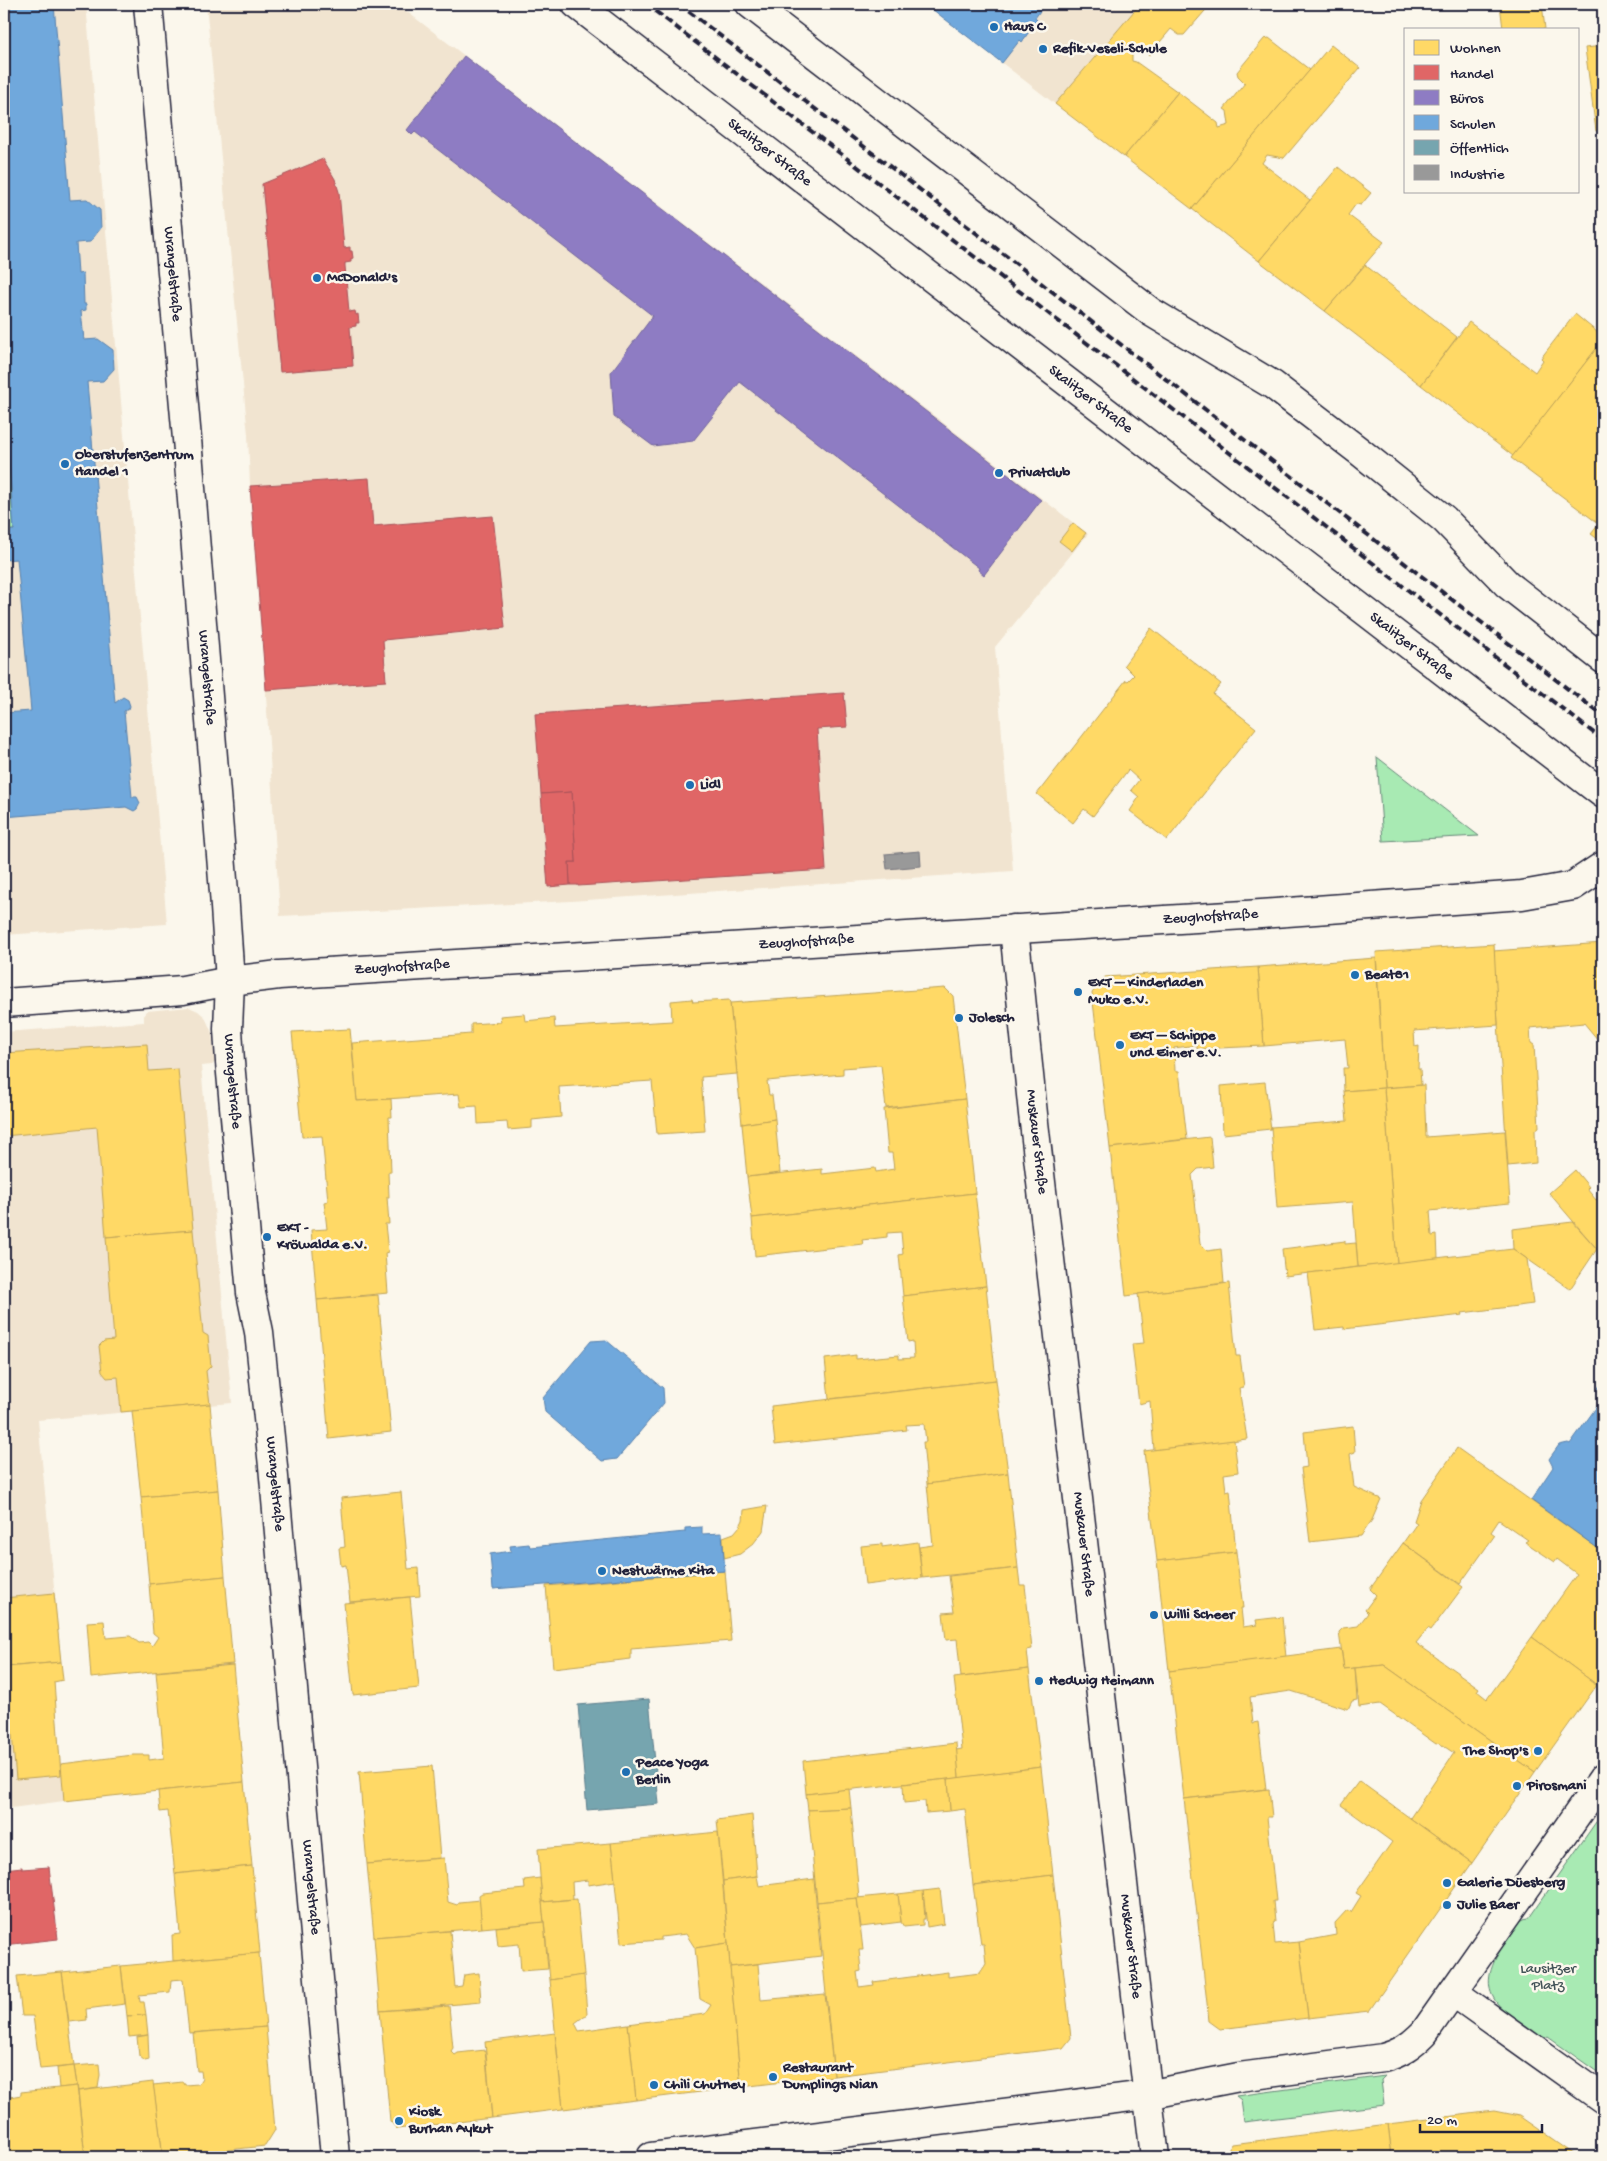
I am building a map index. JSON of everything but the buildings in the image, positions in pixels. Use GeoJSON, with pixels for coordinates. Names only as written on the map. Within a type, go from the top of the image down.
{"type":"FeatureCollection","features":[{"type":"Feature","properties":{"kind":"street","name":"Wrangelstraße"},"geometry":{"type":"LineString","coordinates":[[148,4],[186,430],[230,981],[228,1029],[242,1204],[251,1293],[259,1332],[273,1466],[335,2157]]}},
{"type":"Feature","properties":{"kind":"street","name":"Skalitzer Straße"},"geometry":{"type":"LineString","coordinates":[[576,4],[1603,794]]}},
{"type":"Feature","properties":{"kind":"street"},"geometry":{"type":"LineString","coordinates":[[750,4],[1151,312],[1266,381],[1359,451],[1444,519],[1507,584],[1603,659]]}},
{"type":"Feature","properties":{"kind":"street","name":"Zeughofstraße"},"geometry":{"type":"LineString","coordinates":[[4,1003],[183,990],[230,981],[278,975],[1522,895],[1573,886],[1603,866]]}},
{"type":"Feature","properties":{"kind":"street","name":"Muskauer Straße"},"geometry":{"type":"LineString","coordinates":[[1014,929],[1033,1114],[1155,2157]]}},
{"type":"Feature","properties":{"kind":"street"},"geometry":{"type":"LineString","coordinates":[[651,2157],[1147,2094],[1239,2077],[1383,2058],[1397,2054],[1411,2047],[1424,2033],[1603,1778]]}},
{"type":"Feature","properties":{"kind":"street"},"geometry":{"type":"LineString","coordinates":[[1454,1992],[1603,2099]]}},
{"type":"Feature","properties":{"kind":"shaded area","name":"Oberstufenzentrum Handel 1"},"geometry":{"type":"Polygon","coordinates":[[[4,4],[86,4],[167,924],[4,935],[4,4]]]}},
{"type":"Feature","properties":{"kind":"shaded area"},"geometry":{"type":"Polygon","coordinates":[[[206,4],[397,4],[1088,534],[995,647],[1013,871],[571,901],[280,916],[248,435],[206,4]]]}},
{"type":"Feature","properties":{"kind":"shaded area","name":"Refik-Veseli-Schule"},"geometry":{"type":"Polygon","coordinates":[[[930,4],[1140,4],[1055,104],[928,6],[930,4]]]}},
{"type":"Feature","properties":{"kind":"shaded area"},"geometry":{"type":"Polygon","coordinates":[[[189,1007],[205,1017],[212,1033],[215,1062],[212,1065],[201,1066],[232,1403],[38,1420],[63,1680],[54,1682],[64,1801],[4,1809],[4,1032],[144,1022],[144,1015],[147,1011],[189,1007]]]}},
{"type":"Feature","properties":{"kind":"green space"},"geometry":{"type":"Polygon","coordinates":[[[4,391],[14,530],[4,531],[4,391]]]}},
{"type":"Feature","properties":{"kind":"green space"},"geometry":{"type":"Polygon","coordinates":[[[1377,757],[1479,836],[1383,841],[1377,757]]]}},
{"type":"Feature","properties":{"kind":"green space","name":"Lausitzer Platz"},"geometry":{"type":"Polygon","coordinates":[[[1603,1812],[1603,2076],[1548,2037],[1543,2040],[1502,2008],[1494,1998],[1490,1987],[1490,1973],[1496,1957],[1514,1928],[1522,1920],[1529,1918],[1603,1812]]]}},
{"type":"Feature","properties":{"kind":"green space"},"geometry":{"type":"Polygon","coordinates":[[[1385,2076],[1381,2080],[1384,2105],[1244,2122],[1241,2100],[1236,2096],[1385,2076]]]}},
{"type":"Feature","properties":{"kind":"railway"},"geometry":{"type":"LineString","coordinates":[[646,4],[1603,740]]}},
{"type":"Feature","properties":{"kind":"railway"},"geometry":{"type":"LineString","coordinates":[[679,4],[1603,716]]}},
{"type":"Feature","properties":{"kind":"place","name":"Haus C"},"geometry":{"type":"Point","coordinates":[994,27]}},
{"type":"Feature","properties":{"kind":"place","name":"Refik-Veseli-Schule"},"geometry":{"type":"Point","coordinates":[1043,49]}},
{"type":"Feature","properties":{"kind":"place","name":"McDonald's"},"geometry":{"type":"Point","coordinates":[317,278]}},
{"type":"Feature","properties":{"kind":"place","name":"Oberstufenzentrum Handel 1"},"geometry":{"type":"Point","coordinates":[65,464]}},
{"type":"Feature","properties":{"kind":"place","name":"Privatclub"},"geometry":{"type":"Point","coordinates":[999,473]}},
{"type":"Feature","properties":{"kind":"place","name":"Lidl"},"geometry":{"type":"Point","coordinates":[690,785]}},
{"type":"Feature","properties":{"kind":"place","name":"Beat81"},"geometry":{"type":"Point","coordinates":[1355,975]}},
{"type":"Feature","properties":{"kind":"place","name":"EKT – Kinderladen Muko e.V."},"geometry":{"type":"Point","coordinates":[1078,992]}},
{"type":"Feature","properties":{"kind":"place","name":"Jolesch"},"geometry":{"type":"Point","coordinates":[959,1018]}},
{"type":"Feature","properties":{"kind":"place","name":"EKT – Schippe und Eimer e.V."},"geometry":{"type":"Point","coordinates":[1120,1045]}},
{"type":"Feature","properties":{"kind":"place","name":"EKT - Kröwalda e.V."},"geometry":{"type":"Point","coordinates":[267,1237]}},
{"type":"Feature","properties":{"kind":"place","name":"Nestwärme Kita"},"geometry":{"type":"Point","coordinates":[602,1571]}},
{"type":"Feature","properties":{"kind":"place","name":"Willi Scheer"},"geometry":{"type":"Point","coordinates":[1154,1615]}},
{"type":"Feature","properties":{"kind":"place","name":"Hedwig Heimann"},"geometry":{"type":"Point","coordinates":[1039,1681]}},
{"type":"Feature","properties":{"kind":"place","name":"The Shop's"},"geometry":{"type":"Point","coordinates":[1538,1751]}},
{"type":"Feature","properties":{"kind":"place","name":"Peace Yoga Berlin"},"geometry":{"type":"Point","coordinates":[626,1772]}},
{"type":"Feature","properties":{"kind":"place","name":"Pirosmani"},"geometry":{"type":"Point","coordinates":[1517,1786]}},
{"type":"Feature","properties":{"kind":"place","name":"Galerie Düesberg"},"geometry":{"type":"Point","coordinates":[1447,1883]}},
{"type":"Feature","properties":{"kind":"place","name":"Julie Baer"},"geometry":{"type":"Point","coordinates":[1447,1905]}},
{"type":"Feature","properties":{"kind":"place","name":"Restaurant Dumplings Nian"},"geometry":{"type":"Point","coordinates":[773,2077]}},
{"type":"Feature","properties":{"kind":"place","name":"Chili Chutney"},"geometry":{"type":"Point","coordinates":[654,2085]}},
{"type":"Feature","properties":{"kind":"place","name":"Kiosk Burhan Aykut"},"geometry":{"type":"Point","coordinates":[399,2121]}}]}
